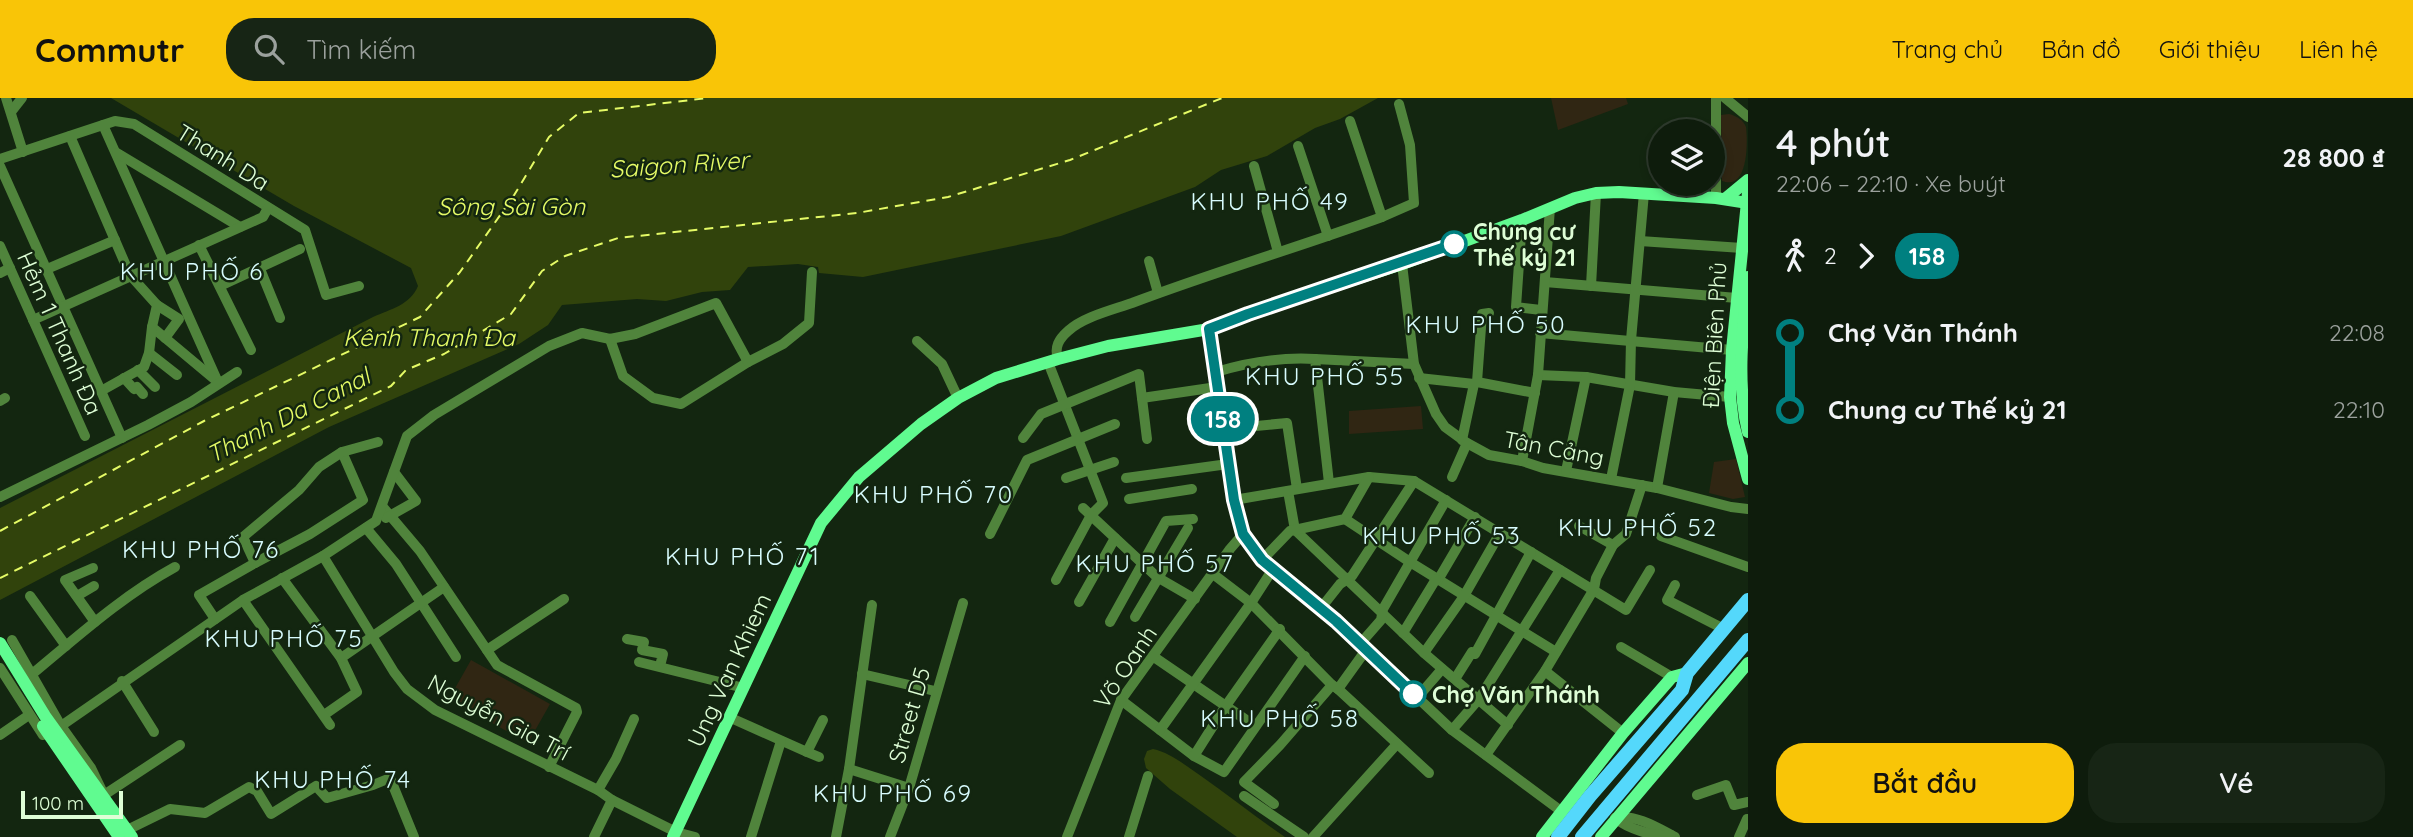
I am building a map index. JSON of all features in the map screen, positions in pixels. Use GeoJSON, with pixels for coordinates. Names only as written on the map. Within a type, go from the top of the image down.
{"type":"FeatureCollection","features":[{"type":"Feature","properties":{"kind":"highway"},"geometry":{"type":"LineString","coordinates":[[1564,836],[1590,796],[1682,690],[1679,675],[1724,629],[1748,599]]}},
{"type":"Feature","properties":{"kind":"highway"},"geometry":{"type":"LineString","coordinates":[[1582,837],[1610,813],[1742,658],[1748,640]]}},
{"type":"Feature","properties":{"kind":"highway"},"geometry":{"type":"LineString","coordinates":[[1590,796],[1590,808],[1610,813]]}},
{"type":"Feature","properties":{"kind":"main road"},"geometry":{"type":"LineString","coordinates":[[1721,199],[1748,180]]}},
{"type":"Feature","properties":{"kind":"main road","name":"Ung Van Khiem"},"geometry":{"type":"LineString","coordinates":[[679,835],[821,523],[859,477],[921,424],[958,398],[996,378],[1053,361],[1108,346],[1209,329],[1402,264],[1596,193],[1747,199]]}},
{"type":"Feature","properties":{"kind":"main road","name":"Điện Biên Phủ"},"geometry":{"type":"LineString","coordinates":[[1747,199],[1730,397],[1732,423],[1745,454],[1748,479]]}},
{"type":"Feature","properties":{"kind":"main road","name":"Điện Biên Phủ"},"geometry":{"type":"LineString","coordinates":[[1748,277],[1742,348],[1742,387],[1748,432]]}},
{"type":"Feature","properties":{"kind":"main road"},"geometry":{"type":"LineString","coordinates":[[6,642],[45,716],[124,835]]}},
{"type":"Feature","properties":{"kind":"main road"},"geometry":{"type":"LineString","coordinates":[[0,658],[55,745],[85,778]]}},
{"type":"Feature","properties":{"kind":"main road"},"geometry":{"type":"LineString","coordinates":[[1601,837],[1610,813],[1737,676],[1742,658]]}},
{"type":"Feature","properties":{"kind":"main road"},"geometry":{"type":"LineString","coordinates":[[1542,837],[1623,733],[1679,675]]}},
{"type":"Feature","properties":{"kind":"street"},"geometry":{"type":"LineString","coordinates":[[6,98],[23,152]]}},
{"type":"Feature","properties":{"kind":"street"},"geometry":{"type":"LineString","coordinates":[[10,112],[22,98]]}},
{"type":"Feature","properties":{"kind":"street"},"geometry":{"type":"LineString","coordinates":[[1716,98],[1721,199]]}},
{"type":"Feature","properties":{"kind":"street"},"geometry":{"type":"LineString","coordinates":[[1725,98],[1748,117]]}},
{"type":"Feature","properties":{"kind":"street"},"geometry":{"type":"LineString","coordinates":[[1056,580],[1091,516],[1103,503],[1063,402],[1053,361],[1058,344],[1069,330],[1091,318],[1382,217],[1414,203],[1410,145],[1399,104]]}},
{"type":"Feature","properties":{"kind":"street","name":"Thanh Da"},"geometry":{"type":"LineString","coordinates":[[0,159],[116,121],[134,124],[304,230],[326,295],[359,286]]}},
{"type":"Feature","properties":{"kind":"street"},"geometry":{"type":"LineString","coordinates":[[1350,121],[1382,217]]}},
{"type":"Feature","properties":{"kind":"street"},"geometry":{"type":"LineString","coordinates":[[103,125],[219,383]]}},
{"type":"Feature","properties":{"kind":"street"},"geometry":{"type":"LineString","coordinates":[[70,136],[130,275],[157,305],[179,319],[165,338]]}},
{"type":"Feature","properties":{"kind":"street"},"geometry":{"type":"LineString","coordinates":[[1298,146],[1328,236]]}},
{"type":"Feature","properties":{"kind":"street"},"geometry":{"type":"LineString","coordinates":[[116,153],[240,227]]}},
{"type":"Feature","properties":{"kind":"street"},"geometry":{"type":"LineString","coordinates":[[0,166],[122,438]]}},
{"type":"Feature","properties":{"kind":"street"},"geometry":{"type":"LineString","coordinates":[[1254,166],[1278,252]]}},
{"type":"Feature","properties":{"kind":"street"},"geometry":{"type":"LineString","coordinates":[[1591,286],[1596,193]]}},
{"type":"Feature","properties":{"kind":"street"},"geometry":{"type":"LineString","coordinates":[[1611,480],[1630,385],[1631,340],[1644,193]]}},
{"type":"Feature","properties":{"kind":"street"},"geometry":{"type":"LineString","coordinates":[[33,320],[263,217],[268,208]]}},
{"type":"Feature","properties":{"kind":"street"},"geometry":{"type":"LineString","coordinates":[[1522,461],[1538,375],[1550,208]]}},
{"type":"Feature","properties":{"kind":"street"},"geometry":{"type":"LineString","coordinates":[[1522,220],[1516,307],[1541,310]]}},
{"type":"Feature","properties":{"kind":"street"},"geometry":{"type":"LineString","coordinates":[[47,269],[115,240]]}},
{"type":"Feature","properties":{"kind":"street"},"geometry":{"type":"LineString","coordinates":[[1640,241],[1742,248]]}},
{"type":"Feature","properties":{"kind":"street"},"geometry":{"type":"LineString","coordinates":[[200,245],[251,350]]}},
{"type":"Feature","properties":{"kind":"street","name":"Hẻm 1 Thanh Đa"},"geometry":{"type":"LineString","coordinates":[[0,246],[5,271],[33,320],[85,436]]}},
{"type":"Feature","properties":{"kind":"street"},"geometry":{"type":"LineString","coordinates":[[220,286],[300,249]]}},
{"type":"Feature","properties":{"kind":"street"},"geometry":{"type":"LineString","coordinates":[[1149,261],[1158,293]]}},
{"type":"Feature","properties":{"kind":"street","name":"Tân Cảng"},"geometry":{"type":"LineString","coordinates":[[1402,264],[1414,364],[1436,414],[1446,427],[1464,441],[1489,455],[1543,468],[1642,485],[1748,509]]}},
{"type":"Feature","properties":{"kind":"street"},"geometry":{"type":"LineString","coordinates":[[260,269],[280,318]]}},
{"type":"Feature","properties":{"kind":"street"},"geometry":{"type":"LineString","coordinates":[[610,339],[623,376],[653,398],[681,404],[748,362],[783,344],[809,323],[811,272]]}},
{"type":"Feature","properties":{"kind":"street"},"geometry":{"type":"LineString","coordinates":[[1545,282],[1737,298]]}},
{"type":"Feature","properties":{"kind":"street"},"geometry":{"type":"LineString","coordinates":[[376,521],[407,436],[434,415],[549,346],[582,333],[610,339],[635,334],[716,303],[748,362]]}},
{"type":"Feature","properties":{"kind":"street"},"geometry":{"type":"LineString","coordinates":[[101,391],[144,367],[157,305]]}},
{"type":"Feature","properties":{"kind":"street"},"geometry":{"type":"LineString","coordinates":[[1452,477],[1464,441],[1475,383],[1482,314],[1489,313]]}},
{"type":"Feature","properties":{"kind":"street"},"geometry":{"type":"LineString","coordinates":[[152,327],[219,383]]}},
{"type":"Feature","properties":{"kind":"street"},"geometry":{"type":"LineString","coordinates":[[1209,329],[1228,464],[1243,534],[1262,560],[1321,608],[1452,730],[1561,811]]}},
{"type":"Feature","properties":{"kind":"street"},"geometry":{"type":"LineString","coordinates":[[1541,333],[1732,350]]}},
{"type":"Feature","properties":{"kind":"street"},"geometry":{"type":"LineString","coordinates":[[917,341],[942,365],[958,398]]}},
{"type":"Feature","properties":{"kind":"street"},"geometry":{"type":"LineString","coordinates":[[149,353],[177,375]]}},
{"type":"Feature","properties":{"kind":"street"},"geometry":{"type":"LineString","coordinates":[[1216,372],[1247,363],[1281,359],[1414,364]]}},
{"type":"Feature","properties":{"kind":"street"},"geometry":{"type":"LineString","coordinates":[[1315,359],[1329,483]]}},
{"type":"Feature","properties":{"kind":"street"},"geometry":{"type":"LineString","coordinates":[[138,370],[155,387]]}},
{"type":"Feature","properties":{"kind":"street"},"geometry":{"type":"LineString","coordinates":[[0,497],[191,402],[237,372]]}},
{"type":"Feature","properties":{"kind":"street"},"geometry":{"type":"LineString","coordinates":[[1023,438],[1041,414],[1063,402],[1139,374],[1147,439]]}},
{"type":"Feature","properties":{"kind":"street"},"geometry":{"type":"LineString","coordinates":[[1538,375],[1586,377],[1674,392],[1730,397]]}},
{"type":"Feature","properties":{"kind":"street"},"geometry":{"type":"LineString","coordinates":[[1566,471],[1586,377]]}},
{"type":"Feature","properties":{"kind":"street"},"geometry":{"type":"LineString","coordinates":[[124,378],[134,389],[137,387],[144,394]]}},
{"type":"Feature","properties":{"kind":"street"},"geometry":{"type":"LineString","coordinates":[[1419,378],[1475,383],[1535,393]]}},
{"type":"Feature","properties":{"kind":"street"},"geometry":{"type":"LineString","coordinates":[[1142,398],[1217,387]]}},
{"type":"Feature","properties":{"kind":"street"},"geometry":{"type":"LineString","coordinates":[[1657,488],[1674,392]]}},
{"type":"Feature","properties":{"kind":"street"},"geometry":{"type":"LineString","coordinates":[[1225,429],[1287,423],[1295,530],[1424,653],[1508,725]]}},
{"type":"Feature","properties":{"kind":"street"},"geometry":{"type":"LineString","coordinates":[[990,534],[1021,468],[1029,458],[1115,424]]}},
{"type":"Feature","properties":{"kind":"street"},"geometry":{"type":"LineString","coordinates":[[255,563],[243,537],[299,490],[319,467],[342,452],[377,442]]}},
{"type":"Feature","properties":{"kind":"street"},"geometry":{"type":"LineString","coordinates":[[215,619],[199,595],[310,534],[363,500],[342,452]]}},
{"type":"Feature","properties":{"kind":"street"},"geometry":{"type":"LineString","coordinates":[[1066,478],[1114,462]]}},
{"type":"Feature","properties":{"kind":"street"},"geometry":{"type":"LineString","coordinates":[[1126,478],[1228,464]]}},
{"type":"Feature","properties":{"kind":"street"},"geometry":{"type":"LineString","coordinates":[[61,726],[122,681],[243,600],[416,500],[394,472]]}},
{"type":"Feature","properties":{"kind":"street"},"geometry":{"type":"LineString","coordinates":[[1156,474],[1159,494]]}},
{"type":"Feature","properties":{"kind":"street"},"geometry":{"type":"LineString","coordinates":[[1345,519],[1369,477]]}},
{"type":"Feature","properties":{"kind":"street"},"geometry":{"type":"LineString","coordinates":[[1234,500],[1369,477],[1414,481],[1626,610],[1650,570]]}},
{"type":"Feature","properties":{"kind":"street"},"geometry":{"type":"LineString","coordinates":[[1321,608],[1340,584],[1352,576],[1414,481]]}},
{"type":"Feature","properties":{"kind":"street"},"geometry":{"type":"LineString","coordinates":[[1486,755],[1545,671],[1594,589],[1596,578],[1613,545],[1626,534],[1642,485]]}},
{"type":"Feature","properties":{"kind":"street"},"geometry":{"type":"LineString","coordinates":[[1129,499],[1192,489]]}},
{"type":"Feature","properties":{"kind":"street"},"geometry":{"type":"LineString","coordinates":[[1274,804],[1244,782],[1335,687],[1381,621],[1383,609],[1446,500]]}},
{"type":"Feature","properties":{"kind":"street"},"geometry":{"type":"LineString","coordinates":[[382,506],[420,551],[500,668],[576,708],[577,712],[549,767]]}},
{"type":"Feature","properties":{"kind":"street"},"geometry":{"type":"LineString","coordinates":[[1083,508],[1157,577],[1195,599]]}},
{"type":"Feature","properties":{"kind":"street"},"geometry":{"type":"LineString","coordinates":[[1403,633],[1475,517]]}},
{"type":"Feature","properties":{"kind":"street"},"geometry":{"type":"LineString","coordinates":[[1262,560],[1283,536],[1295,530],[1345,519],[1556,652]]}},
{"type":"Feature","properties":{"kind":"street"},"geometry":{"type":"LineString","coordinates":[[1110,622],[1166,521],[1191,524],[1135,617]]}},
{"type":"Feature","properties":{"kind":"street"},"geometry":{"type":"LineString","coordinates":[[1580,526],[1613,545]]}},
{"type":"Feature","properties":{"kind":"street"},"geometry":{"type":"LineString","coordinates":[[366,528],[396,564],[456,657]]}},
{"type":"Feature","properties":{"kind":"street"},"geometry":{"type":"LineString","coordinates":[[1424,653],[1464,596],[1500,533]]}},
{"type":"Feature","properties":{"kind":"street","name":"Võ Oanh"},"geometry":{"type":"LineString","coordinates":[[1067,837],[1121,701],[1243,534]]}},
{"type":"Feature","properties":{"kind":"street"},"geometry":{"type":"LineString","coordinates":[[1661,536],[1748,567]]}},
{"type":"Feature","properties":{"kind":"street"},"geometry":{"type":"LineString","coordinates":[[1079,602],[1115,538]]}},
{"type":"Feature","properties":{"kind":"street"},"geometry":{"type":"LineString","coordinates":[[1455,679],[1472,652],[1475,654],[1498,616],[1531,552]]}},
{"type":"Feature","properties":{"kind":"street","name":"Nguyễn Gia Trí"},"geometry":{"type":"LineString","coordinates":[[323,556],[394,672],[412,693],[435,710],[598,790],[679,835],[695,837]]}},
{"type":"Feature","properties":{"kind":"street"},"geometry":{"type":"LineString","coordinates":[[31,675],[146,583],[175,567]]}},
{"type":"Feature","properties":{"kind":"street"},"geometry":{"type":"LineString","coordinates":[[93,568],[65,580],[95,622]]}},
{"type":"Feature","properties":{"kind":"street"},"geometry":{"type":"LineString","coordinates":[[1160,730],[1273,569]]}},
{"type":"Feature","properties":{"kind":"street"},"geometry":{"type":"LineString","coordinates":[[1452,730],[1479,699],[1560,570]]}},
{"type":"Feature","properties":{"kind":"street"},"geometry":{"type":"LineString","coordinates":[[1213,574],[1280,629],[1335,687],[1429,773]]}},
{"type":"Feature","properties":{"kind":"street"},"geometry":{"type":"LineString","coordinates":[[282,578],[341,658],[357,692],[324,715]]}},
{"type":"Feature","properties":{"kind":"street"},"geometry":{"type":"LineString","coordinates":[[1675,585],[1668,600],[1724,629]]}},
{"type":"Feature","properties":{"kind":"street"},"geometry":{"type":"LineString","coordinates":[[77,596],[94,586]]}},
{"type":"Feature","properties":{"kind":"street"},"geometry":{"type":"LineString","coordinates":[[341,658],[444,586]]}},
{"type":"Feature","properties":{"kind":"street"},"geometry":{"type":"LineString","coordinates":[[30,596],[66,646]]}},
{"type":"Feature","properties":{"kind":"street"},"geometry":{"type":"LineString","coordinates":[[486,650],[564,598]]}},
{"type":"Feature","properties":{"kind":"street"},"geometry":{"type":"LineString","coordinates":[[243,600],[330,725]]}},
{"type":"Feature","properties":{"kind":"street","name":"Street D5"},"geometry":{"type":"LineString","coordinates":[[890,837],[909,788],[935,691],[963,603]]}},
{"type":"Feature","properties":{"kind":"street"},"geometry":{"type":"LineString","coordinates":[[835,837],[849,769],[872,605]]}},
{"type":"Feature","properties":{"kind":"street"},"geometry":{"type":"LineString","coordinates":[[1194,756],[1280,629]]}},
{"type":"Feature","properties":{"kind":"street"},"geometry":{"type":"LineString","coordinates":[[627,639],[644,642],[642,650],[663,654],[660,666]]}},
{"type":"Feature","properties":{"kind":"street"},"geometry":{"type":"LineString","coordinates":[[6,642],[31,675],[61,726],[91,768],[99,798]]}},
{"type":"Feature","properties":{"kind":"street"},"geometry":{"type":"LineString","coordinates":[[1621,647],[1679,675]]}},
{"type":"Feature","properties":{"kind":"street"},"geometry":{"type":"LineString","coordinates":[[1121,701],[1194,756],[1224,772],[1305,656]]}},
{"type":"Feature","properties":{"kind":"street"},"geometry":{"type":"LineString","coordinates":[[1154,657],[1255,726]]}},
{"type":"Feature","properties":{"kind":"street"},"geometry":{"type":"LineString","coordinates":[[639,662],[744,688]]}},
{"type":"Feature","properties":{"kind":"street"},"geometry":{"type":"LineString","coordinates":[[0,668],[68,771],[99,798]]}},
{"type":"Feature","properties":{"kind":"street"},"geometry":{"type":"LineString","coordinates":[[1417,698],[1443,668]]}},
{"type":"Feature","properties":{"kind":"street"},"geometry":{"type":"LineString","coordinates":[[1545,671],[1623,733]]}},
{"type":"Feature","properties":{"kind":"street"},"geometry":{"type":"LineString","coordinates":[[862,674],[935,691]]}},
{"type":"Feature","properties":{"kind":"street"},"geometry":{"type":"LineString","coordinates":[[122,681],[154,732]]}},
{"type":"Feature","properties":{"kind":"street"},"geometry":{"type":"LineString","coordinates":[[0,735],[29,715]]}},
{"type":"Feature","properties":{"kind":"street"},"geometry":{"type":"LineString","coordinates":[[731,718],[819,757]]}},
{"type":"Feature","properties":{"kind":"street"},"geometry":{"type":"LineString","coordinates":[[598,790],[634,719]]}},
{"type":"Feature","properties":{"kind":"street"},"geometry":{"type":"LineString","coordinates":[[807,752],[823,720]]}},
{"type":"Feature","properties":{"kind":"street"},"geometry":{"type":"LineString","coordinates":[[751,837],[781,741]]}},
{"type":"Feature","properties":{"kind":"street"},"geometry":{"type":"LineString","coordinates":[[1313,837],[1397,744]]}},
{"type":"Feature","properties":{"kind":"street"},"geometry":{"type":"LineString","coordinates":[[99,798],[180,745]]}},
{"type":"Feature","properties":{"kind":"street"},"geometry":{"type":"LineString","coordinates":[[849,769],[909,788]]}},
{"type":"Feature","properties":{"kind":"street"},"geometry":{"type":"LineString","coordinates":[[1129,837],[1148,776]]}},
{"type":"Feature","properties":{"kind":"street"},"geometry":{"type":"LineString","coordinates":[[124,835],[170,809],[205,813],[248,787],[257,791],[271,814],[316,786],[327,798],[390,778],[414,837]]}},
{"type":"Feature","properties":{"kind":"street"},"geometry":{"type":"LineString","coordinates":[[1697,795],[1726,785],[1734,804],[1748,803]]}},
{"type":"Feature","properties":{"kind":"street"},"geometry":{"type":"LineString","coordinates":[[1244,796],[1304,837]]}},
{"type":"Feature","properties":{"kind":"street"},"geometry":{"type":"LineString","coordinates":[[594,837],[612,800]]}},
{"type":"Feature","properties":{"kind":"street"},"geometry":{"type":"LineString","coordinates":[[1610,813],[1665,829],[1673,836]]}},
{"type":"Feature","properties":{"kind":"street"},"geometry":{"type":"LineString","coordinates":[[1739,837],[1747,819]]}},
{"type":"Feature","properties":{"kind":"shaded area"},"geometry":{"type":"Polygon","coordinates":[[[1551,98],[1626,98],[1628,104],[1558,130],[1551,98]]]}},
{"type":"Feature","properties":{"kind":"shaded area"},"geometry":{"type":"Polygon","coordinates":[[[1721,115],[1737,117],[1746,127],[1746,154],[1742,173],[1731,182],[1725,181],[1725,119],[1721,119],[1721,115]]]}},
{"type":"Feature","properties":{"kind":"shaded area"},"geometry":{"type":"Polygon","coordinates":[[[1421,406],[1423,429],[1349,434],[1349,411],[1421,406]]]}},
{"type":"Feature","properties":{"kind":"shaded area"},"geometry":{"type":"Polygon","coordinates":[[[1736,459],[1745,497],[1733,499],[1709,493],[1714,462],[1736,459]]]}},
{"type":"Feature","properties":{"kind":"shaded area"},"geometry":{"type":"Polygon","coordinates":[[[471,660],[550,704],[528,743],[449,699],[471,660]]]}},
{"type":"Feature","properties":{"kind":"water","name":"Sông Sài Gòn"},"geometry":{"type":"Polygon","coordinates":[[[111,98],[1378,98],[1340,119],[1315,128],[1267,156],[1221,170],[1195,187],[1061,236],[863,277],[819,273],[818,267],[798,264],[748,267],[730,290],[702,292],[666,301],[637,299],[562,305],[548,325],[519,344],[329,427],[0,600],[0,508],[399,306],[410,298],[418,286],[411,268],[294,206],[111,98]]]}},
{"type":"Feature","properties":{"kind":"water"},"geometry":{"type":"Polygon","coordinates":[[[1153,749],[1184,764],[1285,837],[1237,837],[1170,789],[1146,768],[1144,759],[1147,751],[1153,749]]]}},
{"type":"Feature","properties":{"kind":"ferry route"},"geometry":{"type":"LineString","coordinates":[[0,531],[204,421],[420,317],[460,272],[513,197],[549,137],[579,113],[708,98]]}},
{"type":"Feature","properties":{"kind":"ferry route"},"geometry":{"type":"LineString","coordinates":[[0,578],[391,386],[406,370],[444,354],[511,314],[542,271],[565,256],[618,238],[857,213],[948,197],[1070,160],[1222,98]]}},
{"type":"Feature","properties":{"kind":"bus line","name":"158"},"geometry":{"type":"LineString","coordinates":[[1413,694],[1336,621],[1262,560],[1243,534],[1228,464],[1209,329],[1454,244]]}},
{"type":"Feature","properties":{"kind":"place","name":"Chung cư Thế kỷ 21"},"geometry":{"type":"Point","coordinates":[1454,244]}},
{"type":"Feature","properties":{"kind":"place","name":"Chợ Văn Thánh"},"geometry":{"type":"Point","coordinates":[1413,694]}},
{"type":"Feature","properties":{"kind":"district","name":"KHU PHỐ 49"},"geometry":{"type":"Point","coordinates":[1270,201]}},
{"type":"Feature","properties":{"kind":"district","name":"KHU PHỐ 6"},"geometry":{"type":"Point","coordinates":[192,271]}},
{"type":"Feature","properties":{"kind":"district","name":"KHU PHỐ 50"},"geometry":{"type":"Point","coordinates":[1486,324]}},
{"type":"Feature","properties":{"kind":"district","name":"KHU PHỐ 55"},"geometry":{"type":"Point","coordinates":[1325,376]}},
{"type":"Feature","properties":{"kind":"district","name":"KHU PHỐ 70"},"geometry":{"type":"Point","coordinates":[934,494]}},
{"type":"Feature","properties":{"kind":"district","name":"KHU PHỐ 52"},"geometry":{"type":"Point","coordinates":[1638,527]}},
{"type":"Feature","properties":{"kind":"district","name":"KHU PHỐ 53"},"geometry":{"type":"Point","coordinates":[1442,535]}},
{"type":"Feature","properties":{"kind":"district","name":"KHU PHỐ 76"},"geometry":{"type":"Point","coordinates":[201,549]}},
{"type":"Feature","properties":{"kind":"district","name":"KHU PHỐ 71"},"geometry":{"type":"Point","coordinates":[743,556]}},
{"type":"Feature","properties":{"kind":"district","name":"KHU PHỐ 57"},"geometry":{"type":"Point","coordinates":[1155,563]}},
{"type":"Feature","properties":{"kind":"district","name":"KHU PHỐ 75"},"geometry":{"type":"Point","coordinates":[284,638]}},
{"type":"Feature","properties":{"kind":"district","name":"KHU PHỐ 58"},"geometry":{"type":"Point","coordinates":[1280,718]}},
{"type":"Feature","properties":{"kind":"district","name":"KHU PHỐ 74"},"geometry":{"type":"Point","coordinates":[333,779]}},
{"type":"Feature","properties":{"kind":"district","name":"KHU PHỐ 69"},"geometry":{"type":"Point","coordinates":[893,793]}},
{"type":"Feature","properties":{"kind":"water label","name":"Saigon River"},"geometry":{"type":"Point","coordinates":[679,164]}},
{"type":"Feature","properties":{"kind":"water label","name":"Kênh Thanh Đa"},"geometry":{"type":"Point","coordinates":[429,337]}},
{"type":"Feature","properties":{"kind":"water label","name":"Thanh Da Canal"},"geometry":{"type":"Point","coordinates":[288,415]}}]}
